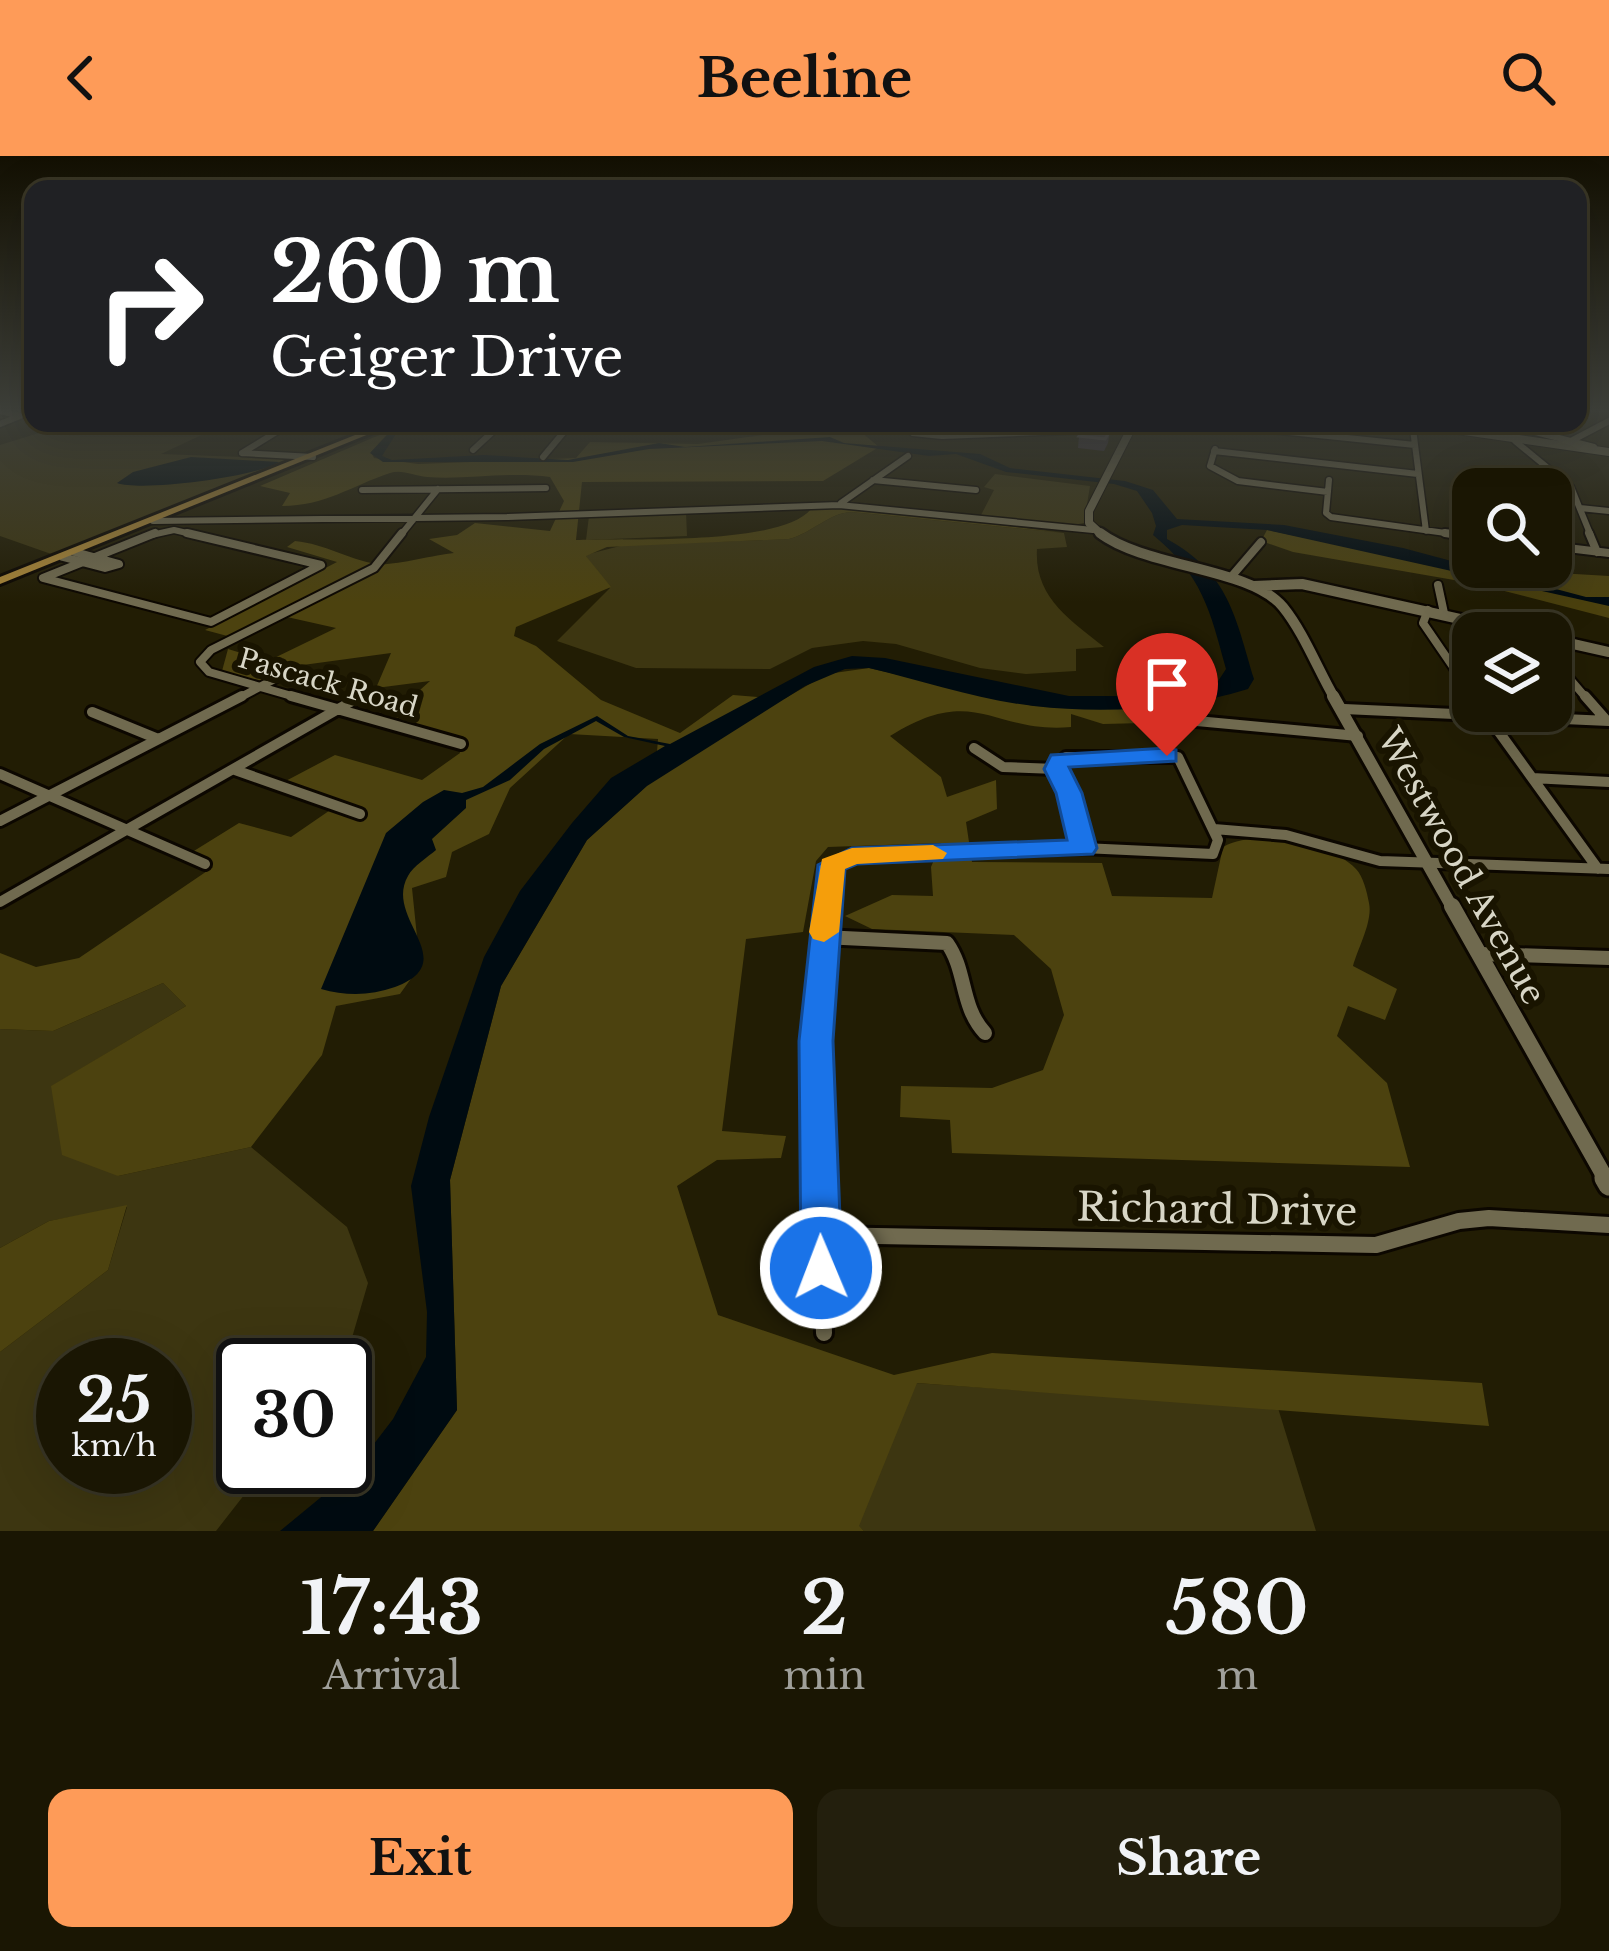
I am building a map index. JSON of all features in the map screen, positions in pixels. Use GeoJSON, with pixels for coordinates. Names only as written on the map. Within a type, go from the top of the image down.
{"type":"FeatureCollection","features":[{"type":"Feature","properties":{"kind":"main road"},"geometry":{"type":"LineString","coordinates":[[0,581],[79,557],[153,521],[273,473]]}},
{"type":"Feature","properties":{"kind":"street"},"geometry":{"type":"LineString","coordinates":[[838,505],[883,473]]}},
{"type":"Feature","properties":{"kind":"street"},"geometry":{"type":"LineString","coordinates":[[1094,530],[1088,514],[1108,473]]}},
{"type":"Feature","properties":{"kind":"street"},"geometry":{"type":"LineString","coordinates":[[1219,473],[1225,478],[1328,492]]}},
{"type":"Feature","properties":{"kind":"street"},"geometry":{"type":"LineString","coordinates":[[1404,473],[1418,475],[1426,531]]}},
{"type":"Feature","properties":{"kind":"street"},"geometry":{"type":"LineString","coordinates":[[1558,473],[1580,508],[1598,552]]}},
{"type":"Feature","properties":{"kind":"street"},"geometry":{"type":"LineString","coordinates":[[873,480],[976,490]]}},
{"type":"Feature","properties":{"kind":"street"},"geometry":{"type":"LineString","coordinates":[[1329,480],[1326,513],[1335,519],[1452,534]]}},
{"type":"Feature","properties":{"kind":"street"},"geometry":{"type":"LineString","coordinates":[[362,490],[546,488]]}},
{"type":"Feature","properties":{"kind":"street","name":"Pascack Road"},"geometry":{"type":"LineString","coordinates":[[438,489],[374,568],[211,650],[200,662],[208,672],[461,744]]}},
{"type":"Feature","properties":{"kind":"street"},"geometry":{"type":"LineString","coordinates":[[153,521],[838,505],[1094,530],[1114,542],[1254,586],[1302,584],[1452,615]]}},
{"type":"Feature","properties":{"kind":"street"},"geometry":{"type":"LineString","coordinates":[[1580,508],[1609,512]]}},
{"type":"Feature","properties":{"kind":"street"},"geometry":{"type":"LineString","coordinates":[[197,535],[209,521]]}},
{"type":"Feature","properties":{"kind":"street"},"geometry":{"type":"LineString","coordinates":[[163,530],[321,565],[212,622],[43,578],[79,557],[163,530]]}},
{"type":"Feature","properties":{"kind":"street"},"geometry":{"type":"LineString","coordinates":[[1232,578],[1261,542]]}},
{"type":"Feature","properties":{"kind":"street"},"geometry":{"type":"LineString","coordinates":[[1572,549],[1609,553]]}},
{"type":"Feature","properties":{"kind":"street"},"geometry":{"type":"LineString","coordinates":[[1438,585],[1444,613]]}},
{"type":"Feature","properties":{"kind":"street","name":"Westwood Avenue"},"geometry":{"type":"LineString","coordinates":[[1254,586],[1282,605],[1344,709],[1601,1157],[1609,1185]]}},
{"type":"Feature","properties":{"kind":"street"},"geometry":{"type":"LineString","coordinates":[[1428,610],[1423,623],[1452,665]]}},
{"type":"Feature","properties":{"kind":"street"},"geometry":{"type":"LineString","coordinates":[[1572,644],[1609,652]]}},
{"type":"Feature","properties":{"kind":"street"},"geometry":{"type":"LineString","coordinates":[[0,821],[286,673]]}},
{"type":"Feature","properties":{"kind":"street"},"geometry":{"type":"LineString","coordinates":[[1572,681],[1608,721]]}},
{"type":"Feature","properties":{"kind":"street"},"geometry":{"type":"LineString","coordinates":[[0,902],[369,692]]}},
{"type":"Feature","properties":{"kind":"street"},"geometry":{"type":"LineString","coordinates":[[1344,709],[1452,713]]}},
{"type":"Feature","properties":{"kind":"street"},"geometry":{"type":"LineString","coordinates":[[92,712],[158,739]]}},
{"type":"Feature","properties":{"kind":"street"},"geometry":{"type":"LineString","coordinates":[[1572,719],[1608,721]]}},
{"type":"Feature","properties":{"kind":"street"},"geometry":{"type":"LineString","coordinates":[[1186,720],[1358,736]]}},
{"type":"Feature","properties":{"kind":"street"},"geometry":{"type":"LineString","coordinates":[[1499,732],[1604,869]]}},
{"type":"Feature","properties":{"kind":"street"},"geometry":{"type":"LineString","coordinates":[[974,748],[1003,767],[1056,769]]}},
{"type":"Feature","properties":{"kind":"street"},"geometry":{"type":"LineString","coordinates":[[824,1334],[816,1041],[832,865],[846,858],[1083,848],[1201,856],[1217,848],[1214,830],[1178,757],[1075,756],[1060,760],[1056,769]]}},
{"type":"Feature","properties":{"kind":"street"},"geometry":{"type":"LineString","coordinates":[[1056,769],[1069,793],[1083,848]]}},
{"type":"Feature","properties":{"kind":"street"},"geometry":{"type":"LineString","coordinates":[[235,770],[360,814]]}},
{"type":"Feature","properties":{"kind":"street"},"geometry":{"type":"LineString","coordinates":[[0,774],[206,864]]}},
{"type":"Feature","properties":{"kind":"street"},"geometry":{"type":"LineString","coordinates":[[1532,778],[1609,782]]}},
{"type":"Feature","properties":{"kind":"street"},"geometry":{"type":"LineString","coordinates":[[1214,830],[1286,835],[1380,861],[1604,869]]}},
{"type":"Feature","properties":{"kind":"street"},"geometry":{"type":"LineString","coordinates":[[823,937],[933,940],[951,946],[966,1013],[985,1033]]}},
{"type":"Feature","properties":{"kind":"street"},"geometry":{"type":"LineString","coordinates":[[1481,954],[1609,958]]}},
{"type":"Feature","properties":{"kind":"street","name":"Richard Drive"},"geometry":{"type":"LineString","coordinates":[[820,1235],[1376,1245],[1459,1221],[1489,1218],[1609,1225]]}},
{"type":"Feature","properties":{"kind":"shaded area"},"geometry":{"type":"Polygon","coordinates":[[[0,473],[260,473],[54,555],[0,536],[0,473]]]}},
{"type":"Feature","properties":{"kind":"shaded area"},"geometry":{"type":"Polygon","coordinates":[[[131,473],[247,473],[150,486],[117,483],[131,473]]]}},
{"type":"Feature","properties":{"kind":"shaded area"},"geometry":{"type":"Polygon","coordinates":[[[290,473],[391,473],[297,505],[282,506],[290,493],[260,486],[290,473]]]}},
{"type":"Feature","properties":{"kind":"shaded area"},"geometry":{"type":"Polygon","coordinates":[[[409,473],[836,473],[823,481],[582,482],[576,540],[737,535],[795,521],[811,509],[852,507],[1064,533],[851,512],[789,539],[607,547],[586,556],[611,587],[516,627],[514,636],[536,646],[601,700],[680,733],[733,695],[784,699],[827,674],[869,668],[1033,706],[1120,708],[1192,703],[1185,722],[1103,724],[1071,714],[1071,727],[1044,727],[964,711],[919,720],[890,736],[941,777],[947,797],[996,780],[997,809],[966,822],[972,862],[1102,863],[1112,896],[1212,898],[1223,847],[1272,838],[1311,845],[1344,859],[1364,884],[1369,918],[1353,966],[1397,989],[1385,1020],[1348,1006],[1337,1036],[1387,1083],[1410,1167],[952,1153],[950,1120],[900,1117],[901,1086],[992,1088],[1043,1070],[1064,1015],[1051,969],[1014,935],[872,929],[845,916],[892,895],[933,896],[931,867],[941,843],[828,847],[816,861],[803,932],[746,939],[722,1131],[786,1136],[781,1158],[717,1160],[677,1186],[718,1315],[894,1375],[992,1353],[1482,1383],[1489,1426],[917,1383],[859,1526],[864,1531],[373,1531],[457,1410],[450,1180],[501,986],[587,840],[655,778],[658,739],[569,734],[510,788],[489,834],[452,852],[446,877],[412,888],[420,966],[400,994],[336,1006],[322,1055],[251,1147],[118,1176],[62,1155],[51,1086],[186,1006],[163,983],[53,1031],[0,1029],[0,953],[36,967],[79,958],[213,867],[189,854],[239,823],[291,837],[339,804],[280,784],[335,755],[422,780],[460,753],[456,737],[390,717],[430,681],[376,688],[391,653],[303,665],[266,686],[222,671],[228,649],[268,661],[336,628],[278,615],[231,637],[205,630],[337,562],[287,547],[295,541],[384,564],[454,553],[429,539],[457,535],[475,523],[550,531],[564,501],[550,477],[409,473]]]}},
{"type":"Feature","properties":{"kind":"shaded area"},"geometry":{"type":"Polygon","coordinates":[[[1017,473],[1125,481],[1153,490],[1177,519],[1284,525],[1452,561],[1452,571],[1267,530],[1182,525],[1167,530],[1167,539],[1204,566],[1227,598],[1254,679],[1248,689],[1169,706],[1060,708],[993,699],[869,668],[845,669],[805,686],[647,786],[587,840],[501,986],[450,1180],[457,1410],[373,1531],[280,1531],[325,1494],[372,1494],[372,1446],[393,1419],[426,1357],[427,1312],[411,1186],[429,1117],[484,957],[520,891],[572,823],[611,778],[665,746],[624,737],[596,721],[544,749],[510,780],[466,800],[466,808],[432,839],[436,850],[410,872],[403,892],[423,952],[423,965],[414,977],[367,993],[321,989],[386,833],[444,790],[462,793],[483,787],[540,744],[597,716],[628,736],[670,744],[814,667],[852,656],[885,658],[1069,696],[1152,696],[1170,689],[1213,689],[1226,669],[1209,611],[1183,565],[1153,535],[1152,513],[1137,491],[1017,473]]]}},
{"type":"Feature","properties":{"kind":"shaded area"},"geometry":{"type":"Polygon","coordinates":[[[995,474],[1090,486],[1084,523],[1068,526],[981,515],[994,490],[984,487],[995,474]]]}},
{"type":"Feature","properties":{"kind":"shaded area"},"geometry":{"type":"Polygon","coordinates":[[[686,512],[687,536],[586,540],[589,516],[686,512]]]}},
{"type":"Feature","properties":{"kind":"shaded area"},"geometry":{"type":"Polygon","coordinates":[[[851,512],[1064,533],[1067,547],[1037,549],[1042,581],[1057,606],[1104,647],[1076,649],[1076,671],[1026,674],[980,668],[896,644],[863,641],[812,648],[770,669],[636,668],[557,641],[610,588],[585,555],[624,545],[789,539],[851,512]]]}},
{"type":"Feature","properties":{"kind":"shaded area"},"geometry":{"type":"Polygon","coordinates":[[[1267,530],[1452,567],[1452,580],[1293,552],[1261,541],[1267,530]]]}},
{"type":"Feature","properties":{"kind":"shaded area"},"geometry":{"type":"Polygon","coordinates":[[[1572,574],[1609,576],[1609,618],[1493,588],[1572,588],[1572,574]]]}},
{"type":"Feature","properties":{"kind":"shaded area"},"geometry":{"type":"Polygon","coordinates":[[[1528,588],[1609,597],[1609,606],[1528,588]]]}},
{"type":"Feature","properties":{"kind":"shaded area"},"geometry":{"type":"Polygon","coordinates":[[[163,983],[186,1006],[52,1086],[118,1176],[251,1147],[347,1227],[368,1283],[352,1338],[216,1338],[216,1494],[245,1494],[216,1531],[0,1531],[0,1352],[108,1270],[127,1207],[49,1221],[0,1248],[0,1029],[53,1031],[163,983]]]}},
{"type":"Feature","properties":{"kind":"shaded area"},"geometry":{"type":"Polygon","coordinates":[[[127,1205],[108,1270],[0,1352],[0,1248],[49,1221],[127,1205]]]}},
{"type":"Feature","properties":{"kind":"shaded area"},"geometry":{"type":"Polygon","coordinates":[[[916,1383],[1278,1408],[1316,1531],[864,1531],[858,1526],[916,1383]]]}},
{"type":"Feature","properties":{"kind":"slow traffic"},"geometry":{"type":"LineString","coordinates":[[824,932],[832,865],[852,856],[933,853]]}},
{"type":"Feature","properties":{"kind":"route"},"geometry":{"type":"LineString","coordinates":[[821,1268],[816,1041],[832,865],[852,856],[1083,848],[1069,793],[1056,769],[1060,760],[1167,756]]}}]}
